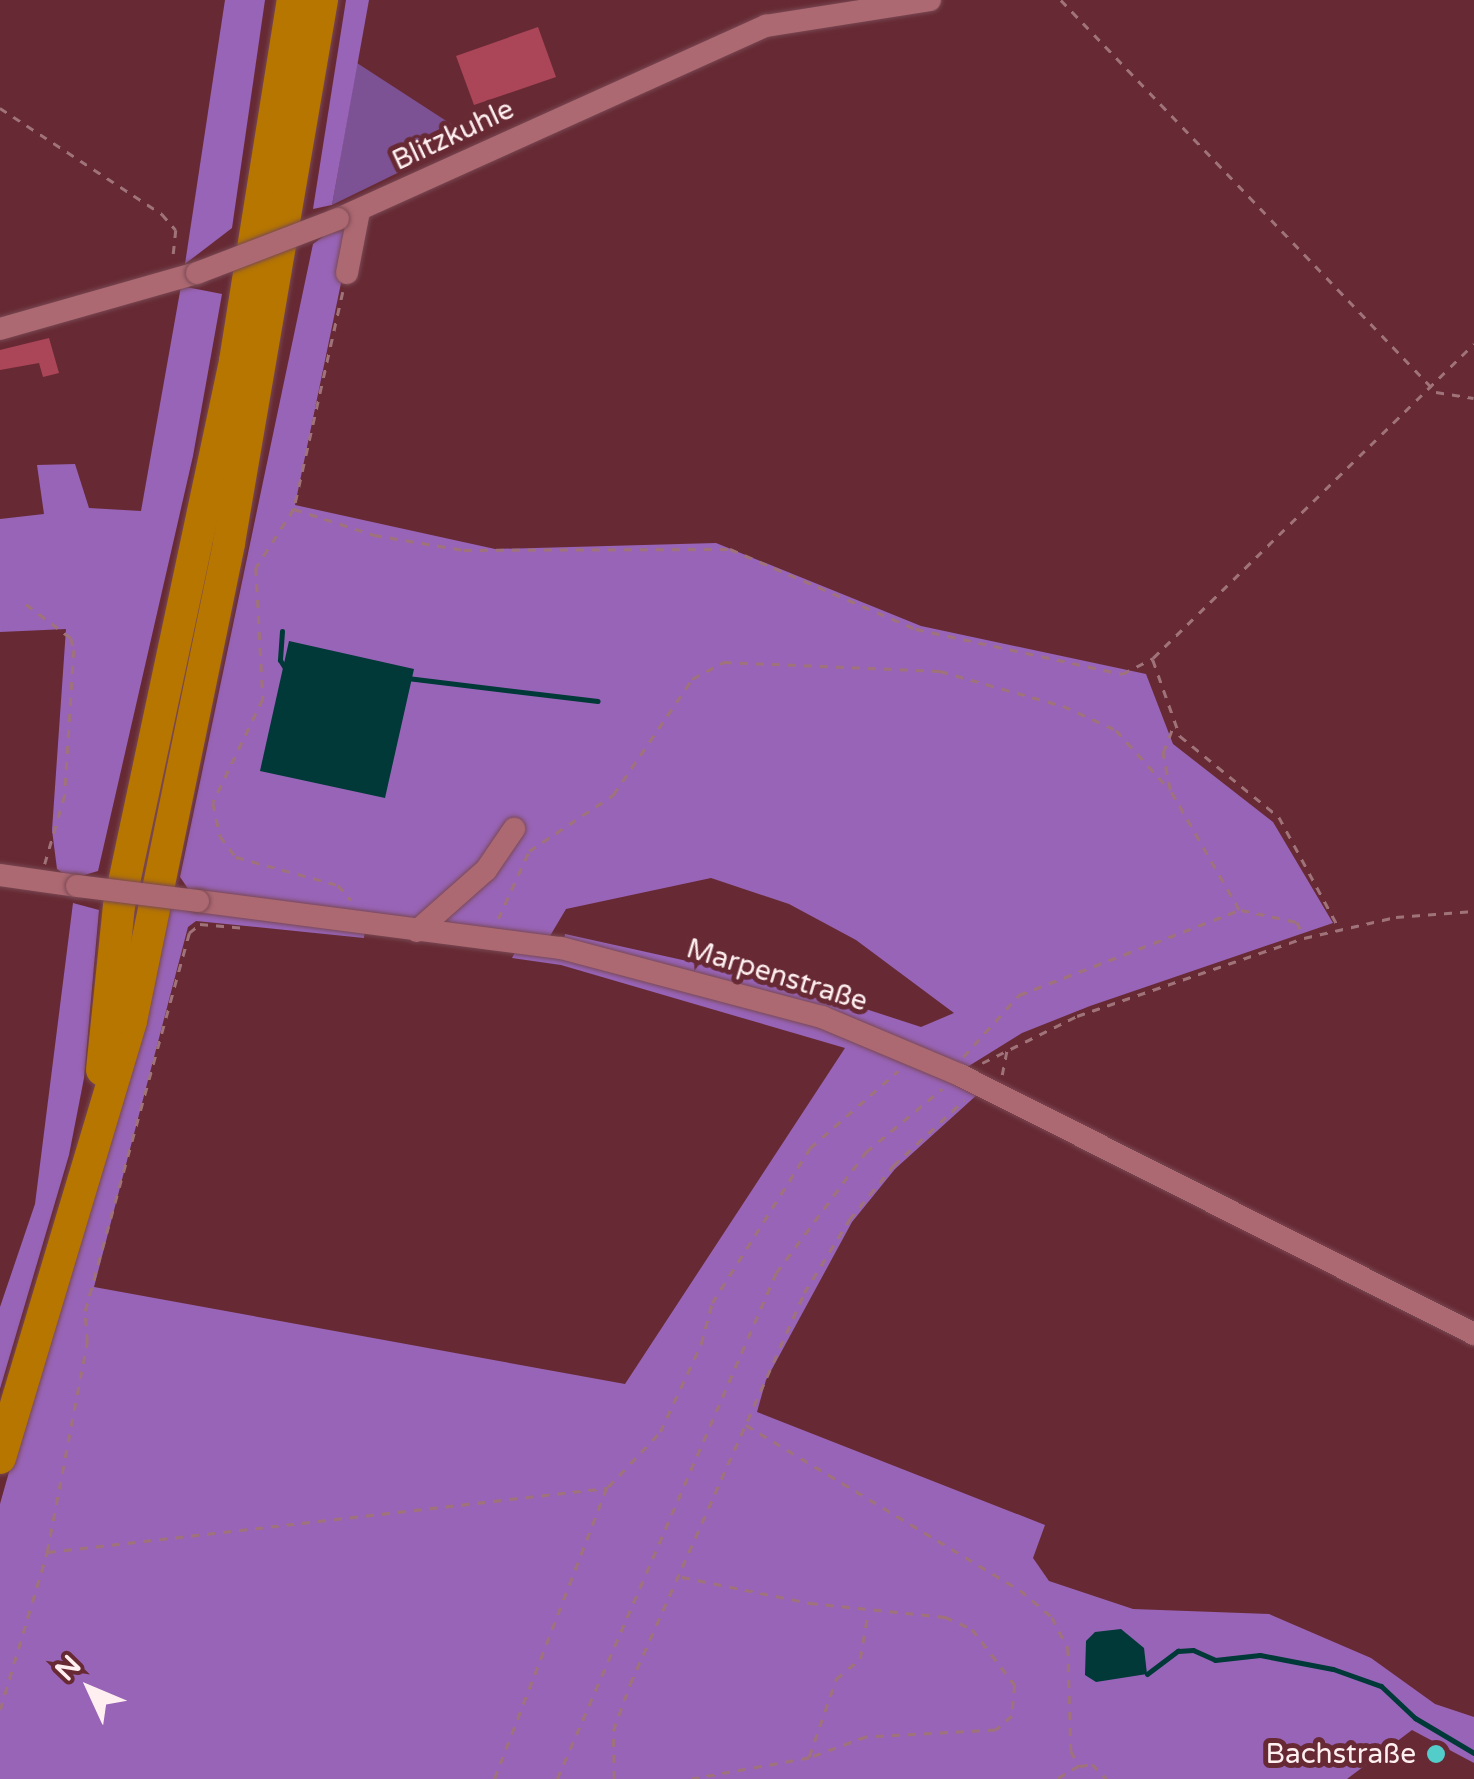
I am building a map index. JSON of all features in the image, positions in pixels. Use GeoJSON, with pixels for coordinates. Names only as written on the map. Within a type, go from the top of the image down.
{"type":"FeatureCollection","features":[{"type":"Feature","properties":{"kind":"highway"},"geometry":{"type":"LineString","coordinates":[[86,1163],[105,1054],[119,906],[235,361],[293,0]]}},
{"type":"Feature","properties":{"kind":"highway"},"geometry":{"type":"LineString","coordinates":[[0,1458],[132,1021],[230,543],[322,0]]}},
{"type":"Feature","properties":{"kind":"street","name":"Blitzkuhle"},"geometry":{"type":"LineString","coordinates":[[0,330],[197,274],[349,215],[766,26],[930,0]]}},
{"type":"Feature","properties":{"kind":"street"},"geometry":{"type":"LineString","coordinates":[[347,273],[349,215]]}},
{"type":"Feature","properties":{"kind":"street"},"geometry":{"type":"LineString","coordinates":[[417,930],[486,870],[514,829]]}},
{"type":"Feature","properties":{"kind":"street","name":"Marpenstraße"},"geometry":{"type":"LineString","coordinates":[[0,875],[491,939],[658,970],[822,1017],[973,1078],[1474,1334]]}},
{"type":"Feature","properties":{"kind":"path"},"geometry":{"type":"LineString","coordinates":[[1061,0],[1430,386],[1474,398]]}},
{"type":"Feature","properties":{"kind":"path"},"geometry":{"type":"LineString","coordinates":[[0,108],[170,221],[178,244],[160,286]]}},
{"type":"Feature","properties":{"kind":"path"},"geometry":{"type":"LineString","coordinates":[[347,273],[294,509],[256,568],[263,700],[243,753],[216,792],[214,815],[236,857],[338,885],[372,923]]}},
{"type":"Feature","properties":{"kind":"path"},"geometry":{"type":"LineString","coordinates":[[294,509],[374,535],[464,550],[711,545],[916,629],[1112,673],[1153,658],[1474,344]]}},
{"type":"Feature","properties":{"kind":"path"},"geometry":{"type":"LineString","coordinates":[[26,604],[72,638],[74,650],[65,795],[38,879]]}},
{"type":"Feature","properties":{"kind":"path"},"geometry":{"type":"LineString","coordinates":[[1153,658],[1174,725],[1200,756],[1279,818],[1339,928]]}},
{"type":"Feature","properties":{"kind":"path"},"geometry":{"type":"LineString","coordinates":[[491,939],[528,852],[612,796],[692,679],[724,662],[940,671],[1063,706],[1116,730],[1170,790],[1239,910]]}},
{"type":"Feature","properties":{"kind":"path"},"geometry":{"type":"LineString","coordinates":[[1170,790],[1163,753],[1174,725]]}},
{"type":"Feature","properties":{"kind":"path"},"geometry":{"type":"LineString","coordinates":[[973,1078],[1019,996],[1239,910],[1297,922],[1304,938]]}},
{"type":"Feature","properties":{"kind":"path"},"geometry":{"type":"LineString","coordinates":[[614,1779],[614,1730],[804,1293],[848,1220],[973,1078],[1007,1048],[1077,1016],[1304,938],[1339,928],[1474,911]]}},
{"type":"Feature","properties":{"kind":"path"},"geometry":{"type":"LineString","coordinates":[[0,1710],[46,1552],[87,1342],[85,1311],[189,933],[200,924],[264,930]]}},
{"type":"Feature","properties":{"kind":"path"},"geometry":{"type":"LineString","coordinates":[[557,1779],[776,1273],[866,1152],[973,1078],[1007,1048]]}},
{"type":"Feature","properties":{"kind":"path"},"geometry":{"type":"LineString","coordinates":[[495,1779],[607,1488],[660,1432],[701,1344],[712,1303],[810,1148],[917,1056]]}},
{"type":"Feature","properties":{"kind":"path"},"geometry":{"type":"LineString","coordinates":[[744,1424],[1020,1590],[1052,1617],[1068,1648],[1071,1751],[1079,1766]]}},
{"type":"Feature","properties":{"kind":"path"},"geometry":{"type":"LineString","coordinates":[[46,1552],[607,1488]]}},
{"type":"Feature","properties":{"kind":"path"},"geometry":{"type":"LineString","coordinates":[[679,1576],[868,1611],[945,1617],[972,1629],[1015,1685],[1012,1716],[996,1730],[866,1738],[809,1758],[692,1779]]}},
{"type":"Feature","properties":{"kind":"path"},"geometry":{"type":"LineString","coordinates":[[809,1758],[836,1679],[860,1659],[868,1611]]}},
{"type":"Feature","properties":{"kind":"path"},"geometry":{"type":"LineString","coordinates":[[1057,1779],[1079,1766],[1092,1764],[1107,1779]]}},
{"type":"Feature","properties":{"kind":"shaded area"},"geometry":{"type":"Polygon","coordinates":[[[225,0],[265,0],[232,228],[185,264],[225,0]]]}},
{"type":"Feature","properties":{"kind":"shaded area"},"geometry":{"type":"Polygon","coordinates":[[[346,0],[369,0],[332,205],[313,209],[346,0]]]}},
{"type":"Feature","properties":{"kind":"shaded area"},"geometry":{"type":"Polygon","coordinates":[[[357,63],[471,137],[332,205],[357,63]]]}},
{"type":"Feature","properties":{"kind":"shaded area"},"geometry":{"type":"Polygon","coordinates":[[[339,225],[352,230],[295,505],[495,549],[716,543],[921,626],[1146,674],[1173,744],[1273,822],[1333,923],[1090,1006],[1022,1033],[964,1069],[563,945],[565,934],[786,983],[921,1027],[954,1013],[856,940],[789,904],[711,878],[566,909],[547,941],[191,893],[180,877],[313,244],[339,225]]]}},
{"type":"Feature","properties":{"kind":"shaded area"},"geometry":{"type":"Polygon","coordinates":[[[181,286],[222,294],[193,456],[98,871],[71,879],[57,869],[52,830],[66,629],[0,632],[0,519],[44,514],[37,465],[75,464],[89,508],[141,511],[181,286]]]}},
{"type":"Feature","properties":{"kind":"shaded area"},"geometry":{"type":"Polygon","coordinates":[[[73,903],[99,910],[84,1078],[69,1155],[0,1389],[0,1307],[35,1204],[73,903]]]}},
{"type":"Feature","properties":{"kind":"shaded area"},"geometry":{"type":"Polygon","coordinates":[[[169,905],[365,928],[364,938],[196,921],[188,927],[94,1287],[625,1384],[845,1048],[561,965],[512,958],[517,948],[842,1028],[979,1093],[895,1169],[852,1222],[766,1380],[757,1412],[1045,1525],[1033,1558],[1049,1581],[1133,1609],[1269,1614],[1371,1658],[1435,1704],[1474,1717],[1474,1763],[1412,1730],[1347,1779],[0,1779],[0,1504],[169,905]]]}},
{"type":"Feature","properties":{"kind":"water"},"geometry":{"type":"Polygon","coordinates":[[[289,641],[414,669],[385,798],[260,771],[289,641]]]}},
{"type":"Feature","properties":{"kind":"water"},"geometry":{"type":"Polygon","coordinates":[[[1121,1629],[1144,1648],[1147,1674],[1096,1682],[1085,1675],[1086,1641],[1095,1632],[1121,1629]]]}},
{"type":"Feature","properties":{"kind":"building"},"geometry":{"type":"Polygon","coordinates":[[[538,27],[556,77],[474,105],[456,56],[538,27]]]}},
{"type":"Feature","properties":{"kind":"building"},"geometry":{"type":"Polygon","coordinates":[[[49,338],[59,373],[43,377],[39,363],[0,370],[0,350],[49,338]]]}},
{"type":"Feature","properties":{"kind":"waterway"},"geometry":{"type":"LineString","coordinates":[[282,631],[280,660],[287,671]]}},
{"type":"Feature","properties":{"kind":"waterway"},"geometry":{"type":"LineString","coordinates":[[407,678],[598,701]]}},
{"type":"Feature","properties":{"kind":"waterway"},"geometry":{"type":"LineString","coordinates":[[1147,1674],[1178,1651],[1193,1650],[1215,1660],[1260,1655],[1333,1669],[1381,1686],[1415,1718],[1474,1753]]}},
{"type":"Feature","properties":{"kind":"place","name":"Bachstraße"},"geometry":{"type":"Point","coordinates":[1436,1754]}}]}
